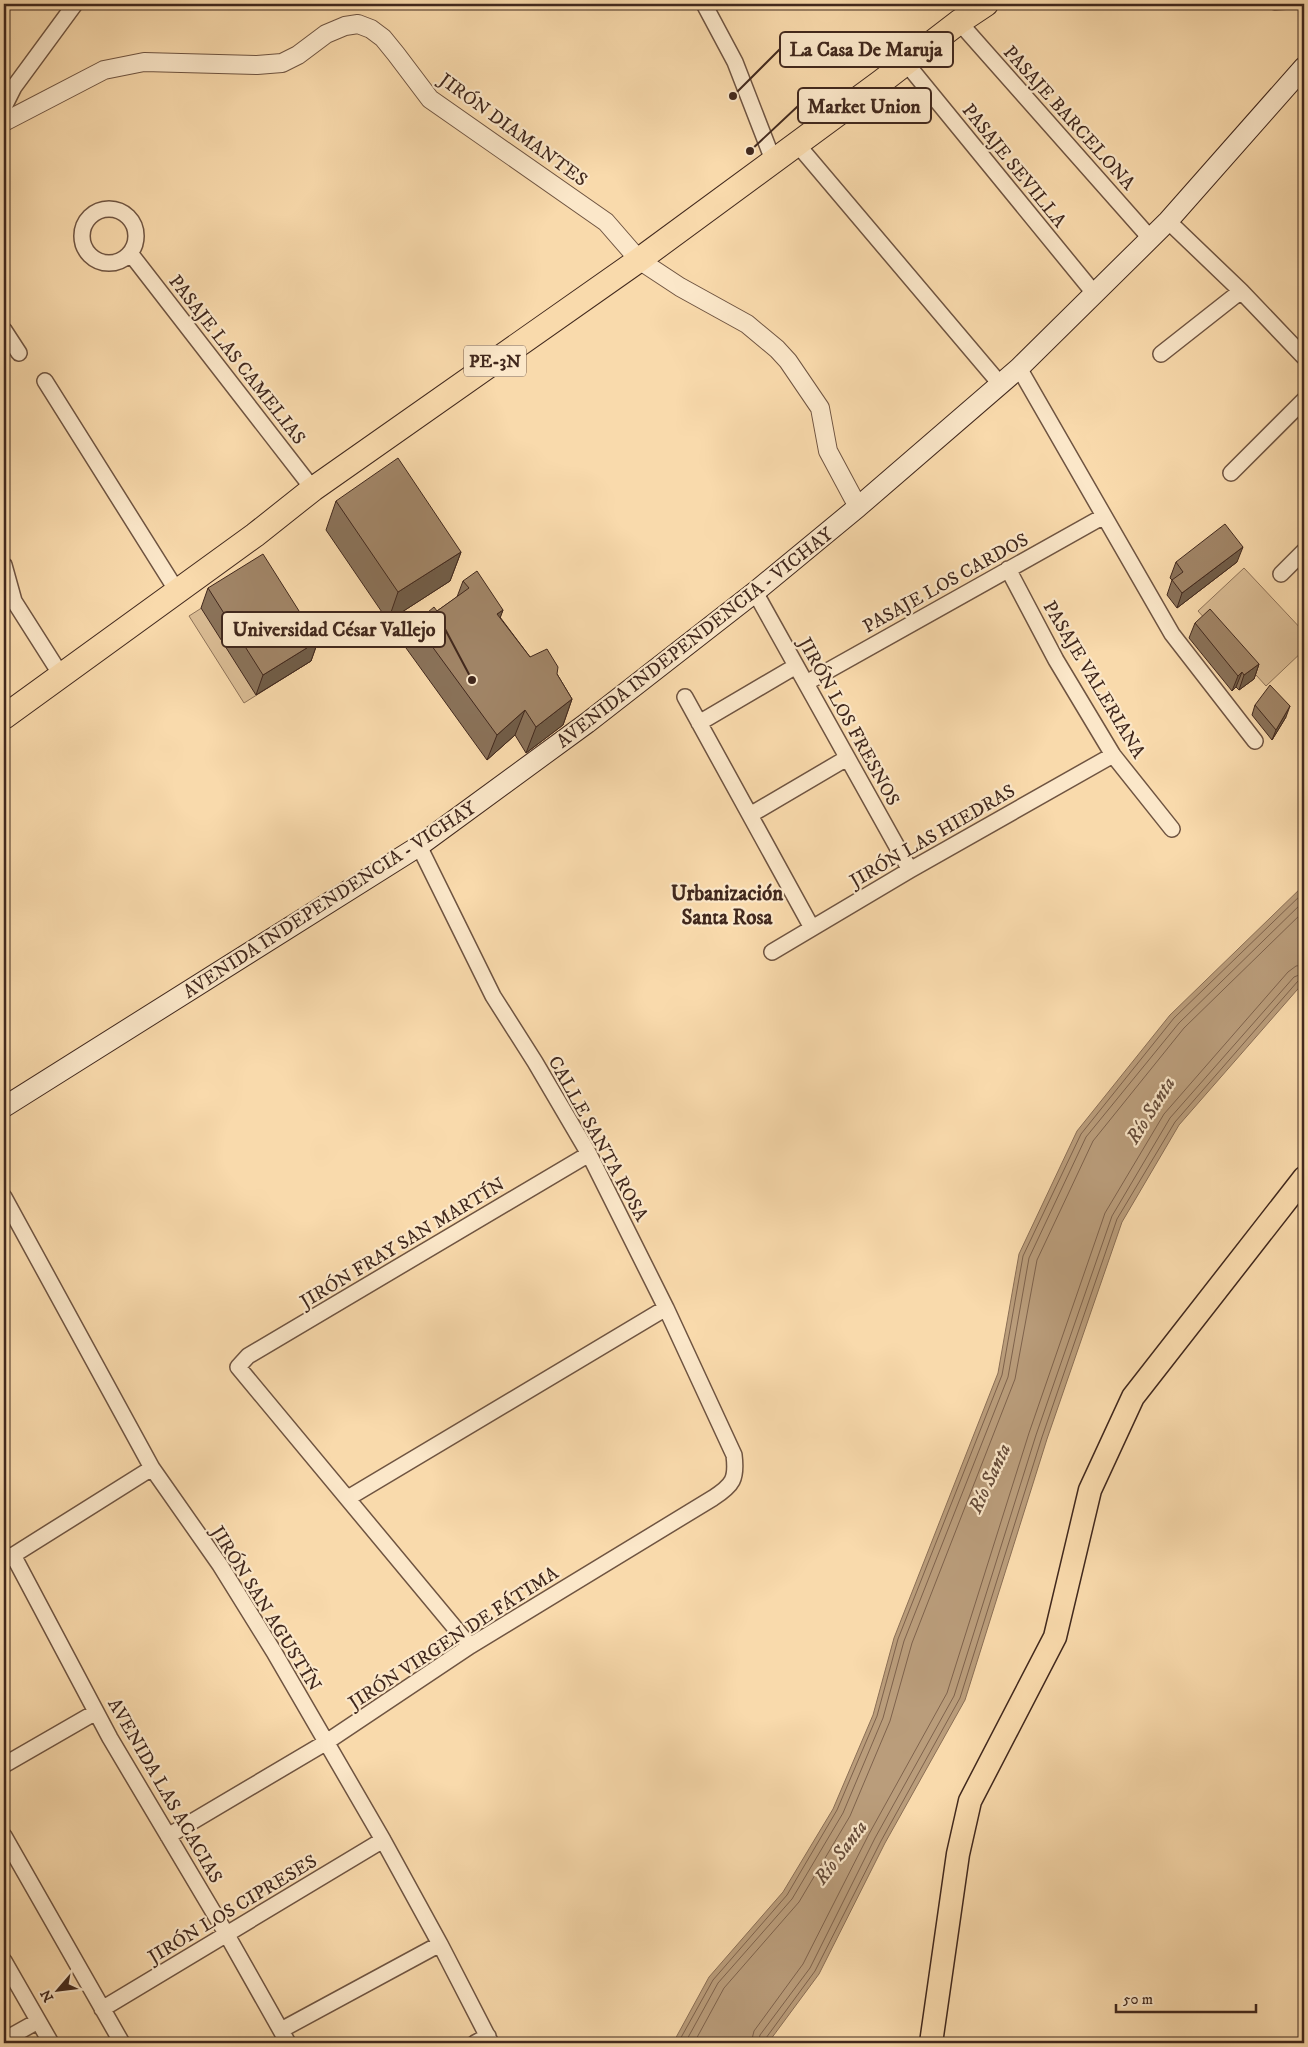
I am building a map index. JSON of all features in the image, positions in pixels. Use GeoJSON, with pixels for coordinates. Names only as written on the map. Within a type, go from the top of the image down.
{"type":"FeatureCollection","features":[{"type":"Feature","properties":{"kind":"highway","name":"PE-3N"},"geometry":{"type":"LineString","coordinates":[[4,717],[255,535],[313,490],[640,260],[959,22],[986,4]]}},
{"type":"Feature","properties":{"kind":"main road","name":"AVENIDA INDEPENDENCIA - VICHAY"},"geometry":{"type":"LineString","coordinates":[[4,1107],[419,846],[587,723],[755,592],[858,507],[1020,368],[1168,221],[1304,67]]}},
{"type":"Feature","properties":{"kind":"main road"},"geometry":{"type":"LineString","coordinates":[[931,2043],[958,1854],[970,1801],[1055,1637],[1090,1490],[1132,1397],[1304,1178]]}},
{"type":"Feature","properties":{"kind":"street"},"geometry":{"type":"LineString","coordinates":[[4,107],[14,87],[75,4]]}},
{"type":"Feature","properties":{"kind":"street"},"geometry":{"type":"LineString","coordinates":[[704,4],[735,62],[773,160]]}},
{"type":"Feature","properties":{"kind":"street","name":"PASAJE BARCELONA"},"geometry":{"type":"LineString","coordinates":[[959,22],[1151,238]]}},
{"type":"Feature","properties":{"kind":"street","name":"JIRÓN DIAMANTES"},"geometry":{"type":"LineString","coordinates":[[4,122],[104,70],[144,62],[257,65],[282,63],[298,55],[326,34],[345,26],[358,24],[371,28],[383,38],[430,99],[606,222],[640,260],[680,287],[747,324],[777,349],[788,361],[820,408],[828,451],[858,507]]}},
{"type":"Feature","properties":{"kind":"street","name":"PASAJE SEVILLA"},"geometry":{"type":"LineString","coordinates":[[906,63],[1094,293]]}},
{"type":"Feature","properties":{"kind":"street"},"geometry":{"type":"LineString","coordinates":[[797,144],[1001,385]]}},
{"type":"Feature","properties":{"kind":"street"},"geometry":{"type":"LineString","coordinates":[[1168,221],[1241,291],[1304,357]]}},
{"type":"Feature","properties":{"kind":"street","name":"PASAJE LAS CAMELIAS"},"geometry":{"type":"LineString","coordinates":[[130,253],[313,490]]}},
{"type":"Feature","properties":{"kind":"street"},"geometry":{"type":"LineString","coordinates":[[1161,354],[1241,291]]}},
{"type":"Feature","properties":{"kind":"street"},"geometry":{"type":"LineString","coordinates":[[4,330],[19,353]]}},
{"type":"Feature","properties":{"kind":"street"},"geometry":{"type":"LineString","coordinates":[[1020,368],[1172,634],[1255,741]]}},
{"type":"Feature","properties":{"kind":"street"},"geometry":{"type":"LineString","coordinates":[[45,382],[177,591]]}},
{"type":"Feature","properties":{"kind":"street"},"geometry":{"type":"LineString","coordinates":[[1231,473],[1304,400]]}},
{"type":"Feature","properties":{"kind":"street","name":"PASAJE LOS CARDOS"},"geometry":{"type":"LineString","coordinates":[[806,683],[1104,516]]}},
{"type":"Feature","properties":{"kind":"street"},"geometry":{"type":"LineString","coordinates":[[1280,574],[1304,551]]}},
{"type":"Feature","properties":{"kind":"street"},"geometry":{"type":"LineString","coordinates":[[4,565],[14,601],[61,675]]}},
{"type":"Feature","properties":{"kind":"street","name":"PASAJE VALERIANA"},"geometry":{"type":"LineString","coordinates":[[1008,569],[1056,660],[1113,755],[1172,829]]}},
{"type":"Feature","properties":{"kind":"street","name":"JIRÓN LOS FRESNOS"},"geometry":{"type":"LineString","coordinates":[[755,592],[910,870]]}},
{"type":"Feature","properties":{"kind":"street"},"geometry":{"type":"LineString","coordinates":[[699,723],[796,666]]}},
{"type":"Feature","properties":{"kind":"street"},"geometry":{"type":"LineString","coordinates":[[685,697],[812,928]]}},
{"type":"Feature","properties":{"kind":"street","name":"JIRÓN LAS HIEDRAS"},"geometry":{"type":"LineString","coordinates":[[772,952],[910,870],[1113,755]]}},
{"type":"Feature","properties":{"kind":"street"},"geometry":{"type":"LineString","coordinates":[[750,815],[847,758]]}},
{"type":"Feature","properties":{"kind":"street","name":"CALLE SANTA ROSA"},"geometry":{"type":"LineString","coordinates":[[419,846],[493,996],[536,1062],[589,1154],[666,1308],[734,1455]]}},
{"type":"Feature","properties":{"kind":"street","name":"JIRÓN FRAY SAN MARTÍN"},"geometry":{"type":"LineString","coordinates":[[348,1498],[238,1367],[248,1356],[589,1154]]}},
{"type":"Feature","properties":{"kind":"street","name":"JIRÓN SAN AGUSTÍN"},"geometry":{"type":"LineString","coordinates":[[4,1197],[152,1468],[220,1565],[274,1652],[325,1743],[383,1840],[490,2040]]}},
{"type":"Feature","properties":{"kind":"street"},"geometry":{"type":"LineString","coordinates":[[470,1646],[348,1498],[666,1308]]}},
{"type":"Feature","properties":{"kind":"street","name":"JIRÓN VIRGEN DE FÁTIMA"},"geometry":{"type":"LineString","coordinates":[[168,1836],[325,1743],[470,1646],[729,1488],[736,1472],[734,1455]]}},
{"type":"Feature","properties":{"kind":"street"},"geometry":{"type":"LineString","coordinates":[[9,1558],[152,1468]]}},
{"type":"Feature","properties":{"kind":"street","name":"AVENIDA LAS ACACIAS"},"geometry":{"type":"LineString","coordinates":[[9,1558],[168,1836],[228,1935],[284,2037]]}},
{"type":"Feature","properties":{"kind":"street"},"geometry":{"type":"LineString","coordinates":[[4,1765],[96,1712]]}},
{"type":"Feature","properties":{"kind":"street"},"geometry":{"type":"LineString","coordinates":[[4,1836],[122,2043]]}},
{"type":"Feature","properties":{"kind":"street","name":"JIRÓN LOS CIPRESES"},"geometry":{"type":"LineString","coordinates":[[102,2009],[228,1935],[383,1840]]}},
{"type":"Feature","properties":{"kind":"street"},"geometry":{"type":"LineString","coordinates":[[284,2037],[440,1944]]}},
{"type":"Feature","properties":{"kind":"street"},"geometry":{"type":"LineString","coordinates":[[4,1961],[51,2043]]}},
{"type":"Feature","properties":{"kind":"street"},"geometry":{"type":"LineString","coordinates":[[4,2040],[38,2021]]}},
{"type":"Feature","properties":{"kind":"street"},"geometry":{"type":"LineString","coordinates":[[475,2043],[490,2040]]}},
{"type":"Feature","properties":{"kind":"shaded area"},"geometry":{"type":"Polygon","coordinates":[[[1244,568],[1304,632],[1304,650],[1266,686],[1198,611],[1244,568]]]}},
{"type":"Feature","properties":{"kind":"shaded area"},"geometry":{"type":"Polygon","coordinates":[[[255,574],[311,661],[244,703],[189,616],[255,574]]]}},
{"type":"Feature","properties":{"kind":"water","name":"Río Santa"},"geometry":{"type":"Polygon","coordinates":[[[1304,885],[1304,982],[1179,1125],[1122,1222],[1047,1439],[965,1700],[885,1843],[819,1974],[768,2043],[673,2043],[709,1977],[783,1892],[833,1809],[873,1715],[894,1638],[998,1373],[1019,1254],[1077,1131],[1170,1015],[1304,885]]]}},
{"type":"Feature","properties":{"kind":"building"},"geometry":{"type":"Polygon","coordinates":[[[398,458],[461,552],[398,592],[336,501],[398,458]]]}},
{"type":"Feature","properties":{"kind":"building"},"geometry":{"type":"Polygon","coordinates":[[[1225,524],[1243,547],[1182,593],[1172,580],[1183,572],[1176,562],[1225,524]]]}},
{"type":"Feature","properties":{"kind":"building"},"geometry":{"type":"Polygon","coordinates":[[[263,554],[318,641],[263,675],[208,588],[263,554]]]}},
{"type":"Feature","properties":{"kind":"building"},"geometry":{"type":"Polygon","coordinates":[[[477,571],[503,610],[497,614],[530,657],[547,649],[558,667],[557,674],[572,699],[536,727],[525,710],[497,735],[415,623],[434,607],[437,611],[469,588],[463,581],[477,571]]]}},
{"type":"Feature","properties":{"kind":"building"},"geometry":{"type":"Polygon","coordinates":[[[1210,609],[1259,664],[1244,675],[1242,672],[1238,676],[1195,623],[1210,609]]]}},
{"type":"Feature","properties":{"kind":"building"},"geometry":{"type":"Polygon","coordinates":[[[1270,685],[1290,706],[1276,730],[1255,705],[1270,685]]]}},
{"type":"Feature","properties":{"kind":"waterway"},"geometry":{"type":"LineString","coordinates":[[1261,4],[1275,8],[1304,6]]}},
{"type":"Feature","properties":{"kind":"place","name":"La Casa De Maruja"},"geometry":{"type":"Point","coordinates":[733,96]}},
{"type":"Feature","properties":{"kind":"place","name":"Market Union"},"geometry":{"type":"Point","coordinates":[750,151]}},
{"type":"Feature","properties":{"kind":"place","name":"Universidad César Vallejo"},"geometry":{"type":"Point","coordinates":[472,680]}},
{"type":"Feature","properties":{"kind":"district","name":"Urbanización Santa Rosa"},"geometry":{"type":"Point","coordinates":[727,905]}}]}
